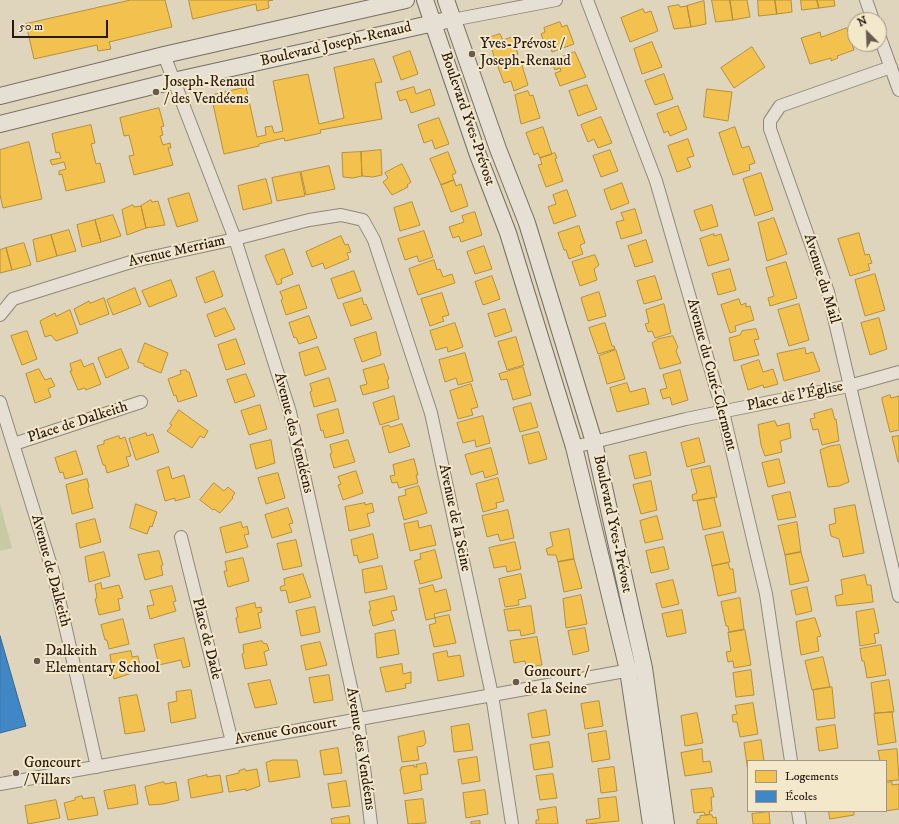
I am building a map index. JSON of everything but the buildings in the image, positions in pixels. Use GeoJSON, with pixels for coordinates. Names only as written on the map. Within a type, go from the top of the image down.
{"type":"FeatureCollection","features":[{"type":"Feature","properties":{"kind":"street","name":"Boulevard Joseph-Renaud"},"geometry":{"type":"LineString","coordinates":[[0,96],[164,55],[406,0]]}},
{"type":"Feature","properties":{"kind":"street","name":"Boulevard Yves-Prévost"},"geometry":{"type":"LineString","coordinates":[[425,0],[478,155],[509,238],[574,447],[636,669],[651,824]]}},
{"type":"Feature","properties":{"kind":"street","name":"Boulevard Yves-Prévost"},"geometry":{"type":"LineString","coordinates":[[446,0],[498,149],[530,231],[594,442],[666,824]]}},
{"type":"Feature","properties":{"kind":"street","name":"Boulevard Joseph-Renaud"},"geometry":{"type":"LineString","coordinates":[[0,124],[173,81],[433,23],[556,0]]}},
{"type":"Feature","properties":{"kind":"street","name":"Avenue du Curé-Clermont"},"geometry":{"type":"LineString","coordinates":[[587,0],[656,182],[723,412],[766,594],[790,760]]}},
{"type":"Feature","properties":{"kind":"street"},"geometry":{"type":"LineString","coordinates":[[866,0],[870,12]]}},
{"type":"Feature","properties":{"kind":"street"},"geometry":{"type":"LineString","coordinates":[[885,52],[899,90]]}},
{"type":"Feature","properties":{"kind":"street","name":"Avenue des Vendéens"},"geometry":{"type":"LineString","coordinates":[[164,55],[235,239],[290,412],[358,719],[371,824]]}},
{"type":"Feature","properties":{"kind":"street","name":"Avenue du Mail"},"geometry":{"type":"LineString","coordinates":[[891,67],[780,106],[770,121],[770,129],[828,292],[899,596]]}},
{"type":"Feature","properties":{"kind":"street","name":"Avenue Merriam"},"geometry":{"type":"LineString","coordinates":[[0,316],[13,299],[134,261],[235,239],[309,220],[340,215],[363,220]]}},
{"type":"Feature","properties":{"kind":"street","name":"Avenue de la Seine"},"geometry":{"type":"LineString","coordinates":[[363,220],[374,240],[430,413],[492,695],[512,824]]}},
{"type":"Feature","properties":{"kind":"street"},"geometry":{"type":"LineString","coordinates":[[509,238],[530,231]]}},
{"type":"Feature","properties":{"kind":"street","name":"Place de l'Église"},"geometry":{"type":"LineString","coordinates":[[574,447],[686,419],[849,386],[899,372]]}},
{"type":"Feature","properties":{"kind":"street","name":"Avenue de Dalkeith"},"geometry":{"type":"LineString","coordinates":[[0,402],[53,572],[97,767]]}},
{"type":"Feature","properties":{"kind":"street","name":"Place de Dalkeith"},"geometry":{"type":"LineString","coordinates":[[14,444],[141,402]]}},
{"type":"Feature","properties":{"kind":"street","name":"Place de Dade"},"geometry":{"type":"LineString","coordinates":[[181,537],[232,742]]}},
{"type":"Feature","properties":{"kind":"street","name":"Avenue Goncourt"},"geometry":{"type":"LineString","coordinates":[[0,784],[636,669]]}},
{"type":"Feature","properties":{"kind":"street"},"geometry":{"type":"LineString","coordinates":[[798,812],[800,824]]}},
{"type":"Feature","properties":{"kind":"green space"},"geometry":{"type":"Polygon","coordinates":[[[0,504],[12,548],[0,551],[0,504]]]}},
{"type":"Feature","properties":{"kind":"place","name":"Yves-Prévost / Joseph-Renaud"},"geometry":{"type":"Point","coordinates":[472,54]}},
{"type":"Feature","properties":{"kind":"place","name":"Joseph-Renaud / des Vendéens"},"geometry":{"type":"Point","coordinates":[156,92]}},
{"type":"Feature","properties":{"kind":"place","name":"Dalkeith Elementary School"},"geometry":{"type":"Point","coordinates":[37,661]}},
{"type":"Feature","properties":{"kind":"place","name":"Goncourt / de la Seine"},"geometry":{"type":"Point","coordinates":[516,682]}},
{"type":"Feature","properties":{"kind":"place","name":"Goncourt / Villars"},"geometry":{"type":"Point","coordinates":[16,773]}}]}
